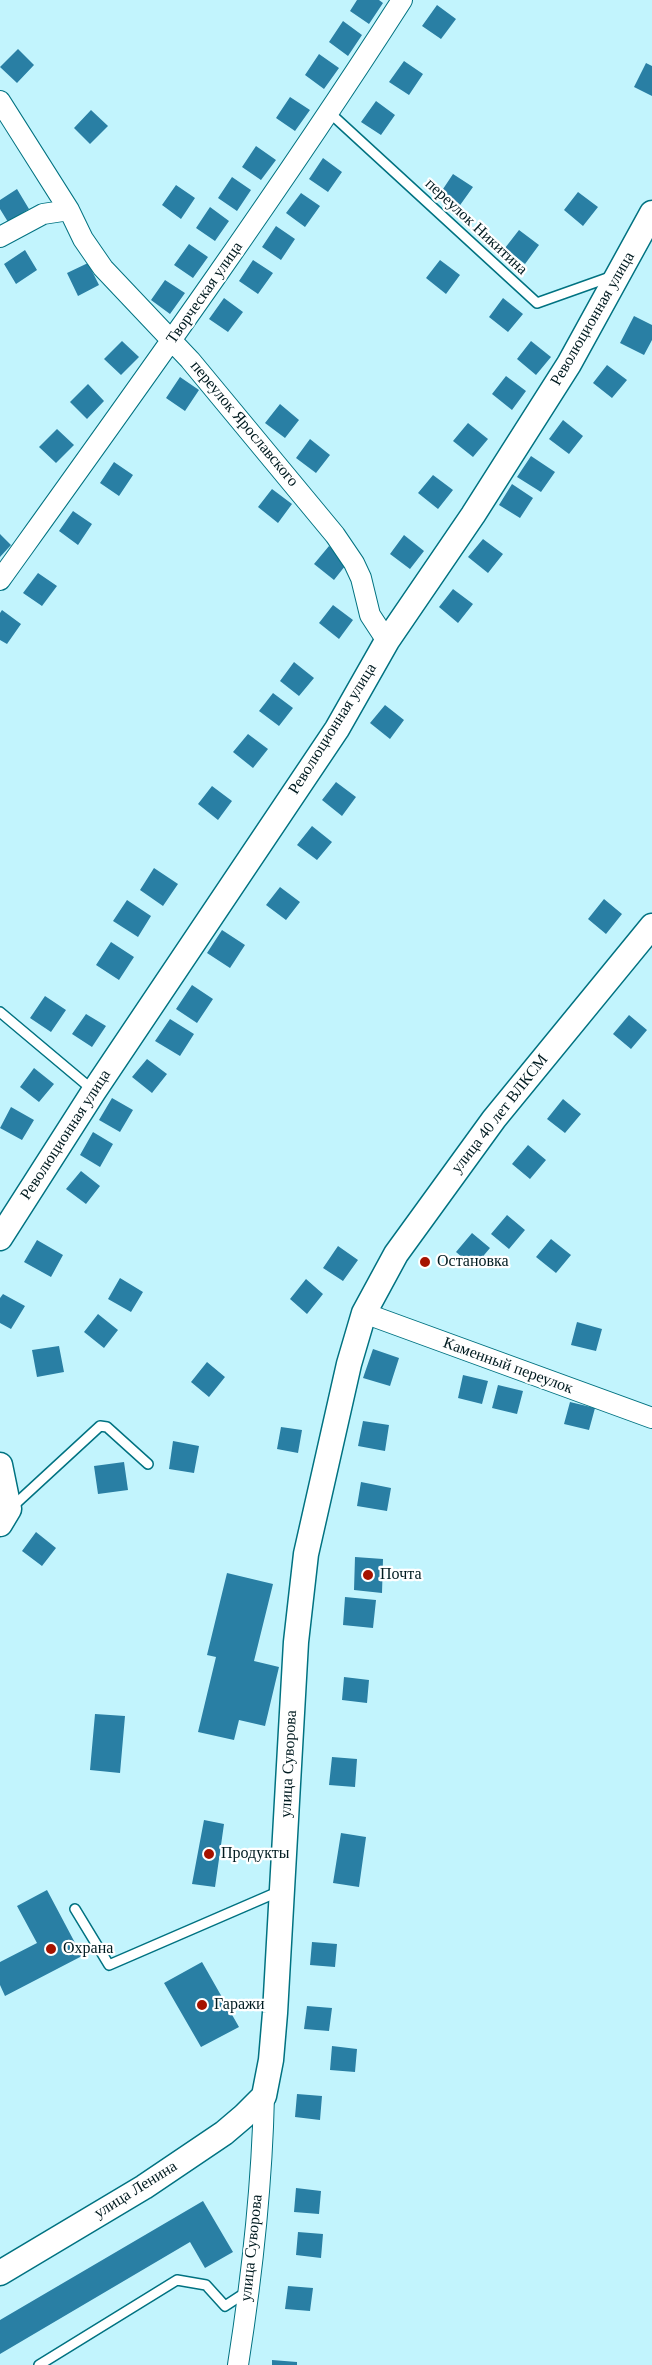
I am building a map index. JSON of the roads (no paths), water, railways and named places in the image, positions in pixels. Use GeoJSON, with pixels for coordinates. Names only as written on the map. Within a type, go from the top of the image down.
{"type":"FeatureCollection","features":[{"type":"Feature","properties":{"kind":"street","name":"Творческая улица"},"geometry":{"type":"LineString","coordinates":[[0,580],[171,342],[330,113],[402,0]]}},
{"type":"Feature","properties":{"kind":"street","name":"переулок Ярославского"},"geometry":{"type":"LineString","coordinates":[[0,101],[103,268],[190,360],[335,535],[354,563],[361,578],[370,615],[387,641]]}},
{"type":"Feature","properties":{"kind":"street"},"geometry":{"type":"LineString","coordinates":[[0,237],[44,214],[69,210]]}},
{"type":"Feature","properties":{"kind":"street","name":"Революционная улица"},"geometry":{"type":"LineString","coordinates":[[0,1238],[94,1090],[337,729],[387,641],[473,515],[568,364],[621,273],[652,213]]}},
{"type":"Feature","properties":{"kind":"street","name":"улица 40 лет ВЛКСМ"},"geometry":{"type":"LineString","coordinates":[[364,1312],[396,1254],[494,1119],[652,926]]}},
{"type":"Feature","properties":{"kind":"street","name":"Каменный переулок"},"geometry":{"type":"LineString","coordinates":[[364,1312],[652,1419]]}},
{"type":"Feature","properties":{"kind":"street","name":"улица Суворова"},"geometry":{"type":"LineString","coordinates":[[238,2365],[249,2290],[262,2148],[264,2096],[271,2060],[296,1642],[306,1554],[349,1364],[364,1312]]}},
{"type":"Feature","properties":{"kind":"street"},"geometry":{"type":"LineString","coordinates":[[0,1467],[5,1517]]}},
{"type":"Feature","properties":{"kind":"street","name":"улица Ленина"},"geometry":{"type":"LineString","coordinates":[[0,2274],[144,2187],[216,2139],[264,2096]]}},
{"type":"Feature","properties":{"kind":"lane","name":"переулок Никитина"},"geometry":{"type":"LineString","coordinates":[[330,113],[537,303],[621,273]]}},
{"type":"Feature","properties":{"kind":"lane"},"geometry":{"type":"LineString","coordinates":[[0,1012],[94,1090]]}},
{"type":"Feature","properties":{"kind":"lane"},"geometry":{"type":"LineString","coordinates":[[5,1517],[100,1426],[107,1427],[148,1464]]}},
{"type":"Feature","properties":{"kind":"lane"},"geometry":{"type":"LineString","coordinates":[[75,1909],[109,1965],[282,1890]]}},
{"type":"Feature","properties":{"kind":"lane"},"geometry":{"type":"LineString","coordinates":[[39,2365],[177,2280],[206,2285],[225,2306],[249,2290]]}},
{"type":"Feature","properties":{"kind":"place","name":"Остановка"},"geometry":{"type":"Point","coordinates":[425,1262]}},
{"type":"Feature","properties":{"kind":"place","name":"Почта"},"geometry":{"type":"Point","coordinates":[368,1575]}},
{"type":"Feature","properties":{"kind":"place","name":"Продукты"},"geometry":{"type":"Point","coordinates":[209,1854]}},
{"type":"Feature","properties":{"kind":"place","name":"Охрана"},"geometry":{"type":"Point","coordinates":[51,1949]}},
{"type":"Feature","properties":{"kind":"place","name":"Гаражи"},"geometry":{"type":"Point","coordinates":[202,2005]}}]}
